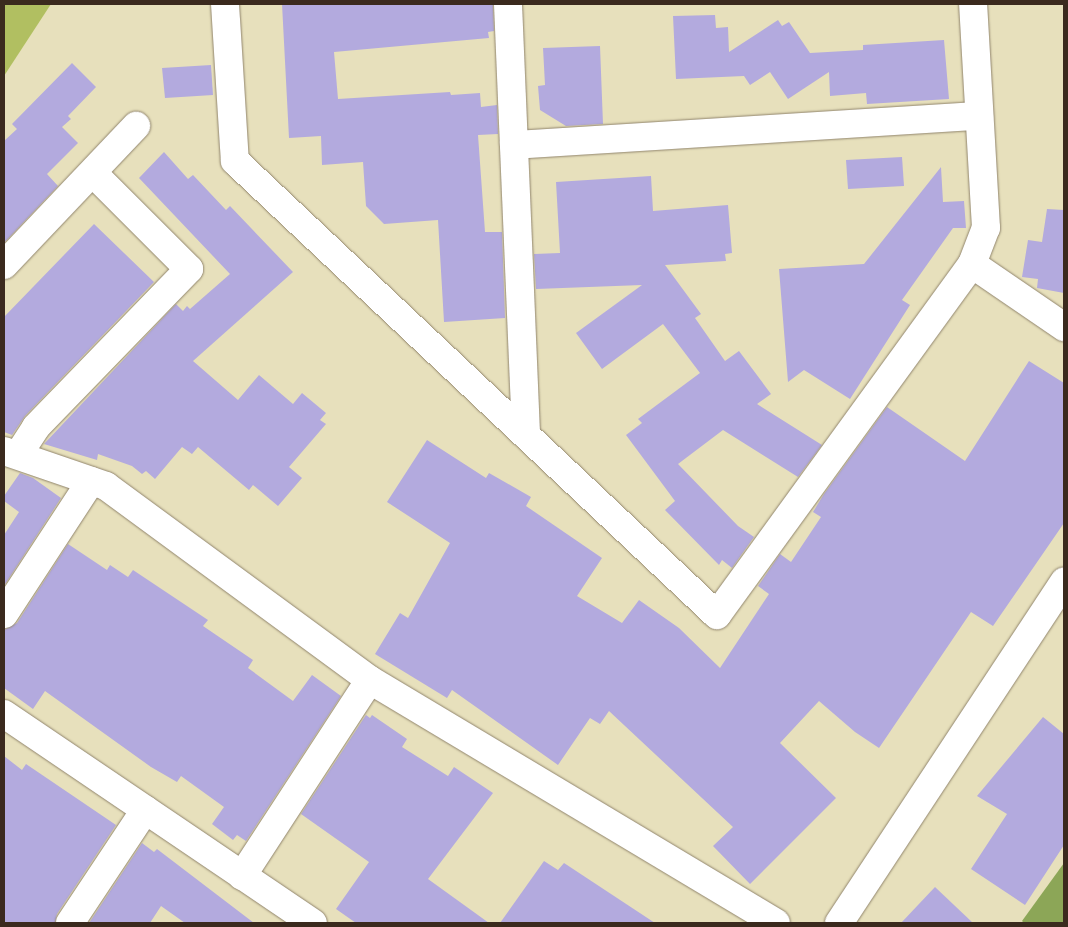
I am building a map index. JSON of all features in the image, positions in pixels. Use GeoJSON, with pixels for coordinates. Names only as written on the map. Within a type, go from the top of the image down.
{"type":"FeatureCollection","features":[{"type":"Feature","properties":{"kind":"street"},"geometry":{"type":"LineString","coordinates":[[225,4],[235,161],[717,615],[972,264],[986,228],[973,4]]}},
{"type":"Feature","properties":{"kind":"street"},"geometry":{"type":"LineString","coordinates":[[508,4],[526,435]]}},
{"type":"Feature","properties":{"kind":"street"},"geometry":{"type":"LineString","coordinates":[[514,144],[979,116]]}},
{"type":"Feature","properties":{"kind":"street"},"geometry":{"type":"LineString","coordinates":[[4,266],[136,126]]}},
{"type":"Feature","properties":{"kind":"street"},"geometry":{"type":"LineString","coordinates":[[93,173],[189,269],[11,453],[106,486],[370,680],[776,923]]}},
{"type":"Feature","properties":{"kind":"street"},"geometry":{"type":"LineString","coordinates":[[972,264],[1064,327]]}},
{"type":"Feature","properties":{"kind":"street"},"geometry":{"type":"LineString","coordinates":[[4,614],[91,481]]}},
{"type":"Feature","properties":{"kind":"street"},"geometry":{"type":"LineString","coordinates":[[839,923],[1064,582]]}},
{"type":"Feature","properties":{"kind":"street"},"geometry":{"type":"LineString","coordinates":[[242,876],[370,680]]}},
{"type":"Feature","properties":{"kind":"street"},"geometry":{"type":"LineString","coordinates":[[4,714],[313,923]]}},
{"type":"Feature","properties":{"kind":"street"},"geometry":{"type":"LineString","coordinates":[[70,923],[145,810]]}},
{"type":"Feature","properties":{"kind":"green space"},"geometry":{"type":"Polygon","coordinates":[[[4,4],[51,4],[4,76],[4,4]]]}},
{"type":"Feature","properties":{"kind":"green space"},"geometry":{"type":"Polygon","coordinates":[[[1064,863],[1064,923],[1024,923],[1022,921],[1064,863]]]}},
{"type":"Feature","properties":{"kind":"building"},"geometry":{"type":"Polygon","coordinates":[[[282,4],[493,4],[494,31],[488,32],[489,38],[334,52],[338,99],[450,92],[451,95],[480,93],[481,107],[497,105],[498,134],[478,135],[485,232],[502,232],[505,318],[444,322],[438,220],[384,224],[366,206],[363,162],[322,165],[321,136],[289,138],[282,4]]]}},
{"type":"Feature","properties":{"kind":"building"},"geometry":{"type":"Polygon","coordinates":[[[715,15],[716,28],[728,27],[729,52],[778,20],[782,26],[789,22],[810,53],[863,50],[863,45],[944,40],[949,99],[867,104],[866,93],[830,96],[829,72],[788,99],[770,72],[750,85],[744,76],[676,79],[673,16],[715,15]]]}},
{"type":"Feature","properties":{"kind":"building"},"geometry":{"type":"Polygon","coordinates":[[[600,46],[603,124],[566,126],[540,110],[538,86],[545,85],[543,48],[600,46]]]}},
{"type":"Feature","properties":{"kind":"building"},"geometry":{"type":"Polygon","coordinates":[[[72,63],[96,87],[68,116],[71,119],[62,127],[78,143],[47,174],[58,186],[4,243],[4,141],[17,129],[12,124],[72,63]]]}},
{"type":"Feature","properties":{"kind":"building"},"geometry":{"type":"Polygon","coordinates":[[[211,65],[213,95],[165,98],[162,68],[211,65]]]}},
{"type":"Feature","properties":{"kind":"building"},"geometry":{"type":"Polygon","coordinates":[[[164,152],[188,179],[193,175],[226,210],[230,206],[293,272],[193,361],[238,400],[259,375],[293,404],[302,393],[326,413],[320,420],[326,424],[289,467],[302,478],[278,506],[253,485],[249,490],[198,447],[192,454],[182,447],[155,479],[146,471],[142,474],[132,466],[98,454],[97,460],[44,444],[176,304],[183,311],[187,306],[190,309],[230,274],[139,178],[164,152]]]}},
{"type":"Feature","properties":{"kind":"building"},"geometry":{"type":"Polygon","coordinates":[[[902,157],[904,186],[848,189],[846,160],[902,157]]]}},
{"type":"Feature","properties":{"kind":"building"},"geometry":{"type":"Polygon","coordinates":[[[941,167],[943,202],[964,201],[966,228],[953,228],[902,300],[910,305],[850,399],[804,370],[788,382],[779,269],[864,264],[941,167]]]}},
{"type":"Feature","properties":{"kind":"building"},"geometry":{"type":"Polygon","coordinates":[[[651,176],[653,211],[728,205],[732,253],[725,254],[726,261],[665,265],[701,314],[695,318],[725,361],[739,351],[771,394],[757,404],[822,445],[798,477],[723,430],[678,464],[738,526],[754,537],[732,568],[722,560],[719,565],[665,510],[675,501],[626,435],[642,423],[638,419],[700,373],[663,324],[602,369],[576,333],[642,285],[536,289],[534,254],[560,253],[556,182],[651,176]]]}},
{"type":"Feature","properties":{"kind":"building"},"geometry":{"type":"Polygon","coordinates":[[[1047,209],[1064,210],[1064,293],[1037,288],[1038,279],[1022,277],[1028,240],[1042,242],[1047,209]]]}},
{"type":"Feature","properties":{"kind":"building"},"geometry":{"type":"Polygon","coordinates":[[[94,224],[154,282],[25,416],[12,435],[4,432],[4,317],[94,224]]]}},
{"type":"Feature","properties":{"kind":"building"},"geometry":{"type":"Polygon","coordinates":[[[1029,361],[1064,383],[1064,523],[993,626],[971,612],[879,748],[855,732],[819,701],[780,743],[836,798],[750,884],[713,846],[733,827],[609,711],[600,724],[590,718],[558,765],[452,690],[447,698],[375,654],[400,613],[408,618],[450,543],[387,502],[427,440],[486,478],[489,473],[531,497],[526,506],[602,558],[577,596],[622,623],[639,600],[679,628],[720,668],[769,594],[758,586],[780,554],[791,562],[821,517],[813,512],[824,494],[887,407],[965,461],[1029,361]]]}},
{"type":"Feature","properties":{"kind":"building"},"geometry":{"type":"Polygon","coordinates":[[[20,473],[33,478],[61,498],[4,586],[4,535],[19,512],[4,501],[4,496],[20,473]]]}},
{"type":"Feature","properties":{"kind":"building"},"geometry":{"type":"Polygon","coordinates":[[[68,544],[107,570],[110,565],[128,577],[133,570],[208,620],[203,626],[253,660],[248,668],[293,701],[312,675],[341,696],[246,841],[237,835],[233,840],[212,824],[224,807],[181,776],[177,782],[151,767],[45,691],[33,709],[4,688],[4,630],[17,623],[68,544]]]}},
{"type":"Feature","properties":{"kind":"building"},"geometry":{"type":"Polygon","coordinates":[[[366,715],[370,718],[372,715],[407,739],[402,747],[448,776],[454,767],[493,793],[428,879],[489,923],[356,923],[336,909],[369,862],[301,814],[366,715]]]}},
{"type":"Feature","properties":{"kind":"building"},"geometry":{"type":"Polygon","coordinates":[[[1043,717],[1064,734],[1064,845],[1025,905],[971,869],[1007,814],[977,796],[1043,717]]]}},
{"type":"Feature","properties":{"kind":"building"},"geometry":{"type":"Polygon","coordinates":[[[4,756],[22,770],[26,764],[116,825],[57,914],[55,923],[4,923],[4,756]]]}},
{"type":"Feature","properties":{"kind":"building"},"geometry":{"type":"Polygon","coordinates":[[[142,843],[154,852],[157,849],[254,923],[185,923],[161,906],[150,923],[89,923],[142,843]]]}},
{"type":"Feature","properties":{"kind":"building"},"geometry":{"type":"Polygon","coordinates":[[[544,861],[558,870],[564,863],[655,923],[500,923],[544,861]]]}},
{"type":"Feature","properties":{"kind":"building"},"geometry":{"type":"Polygon","coordinates":[[[935,887],[973,923],[901,923],[935,887]]]}}]}
